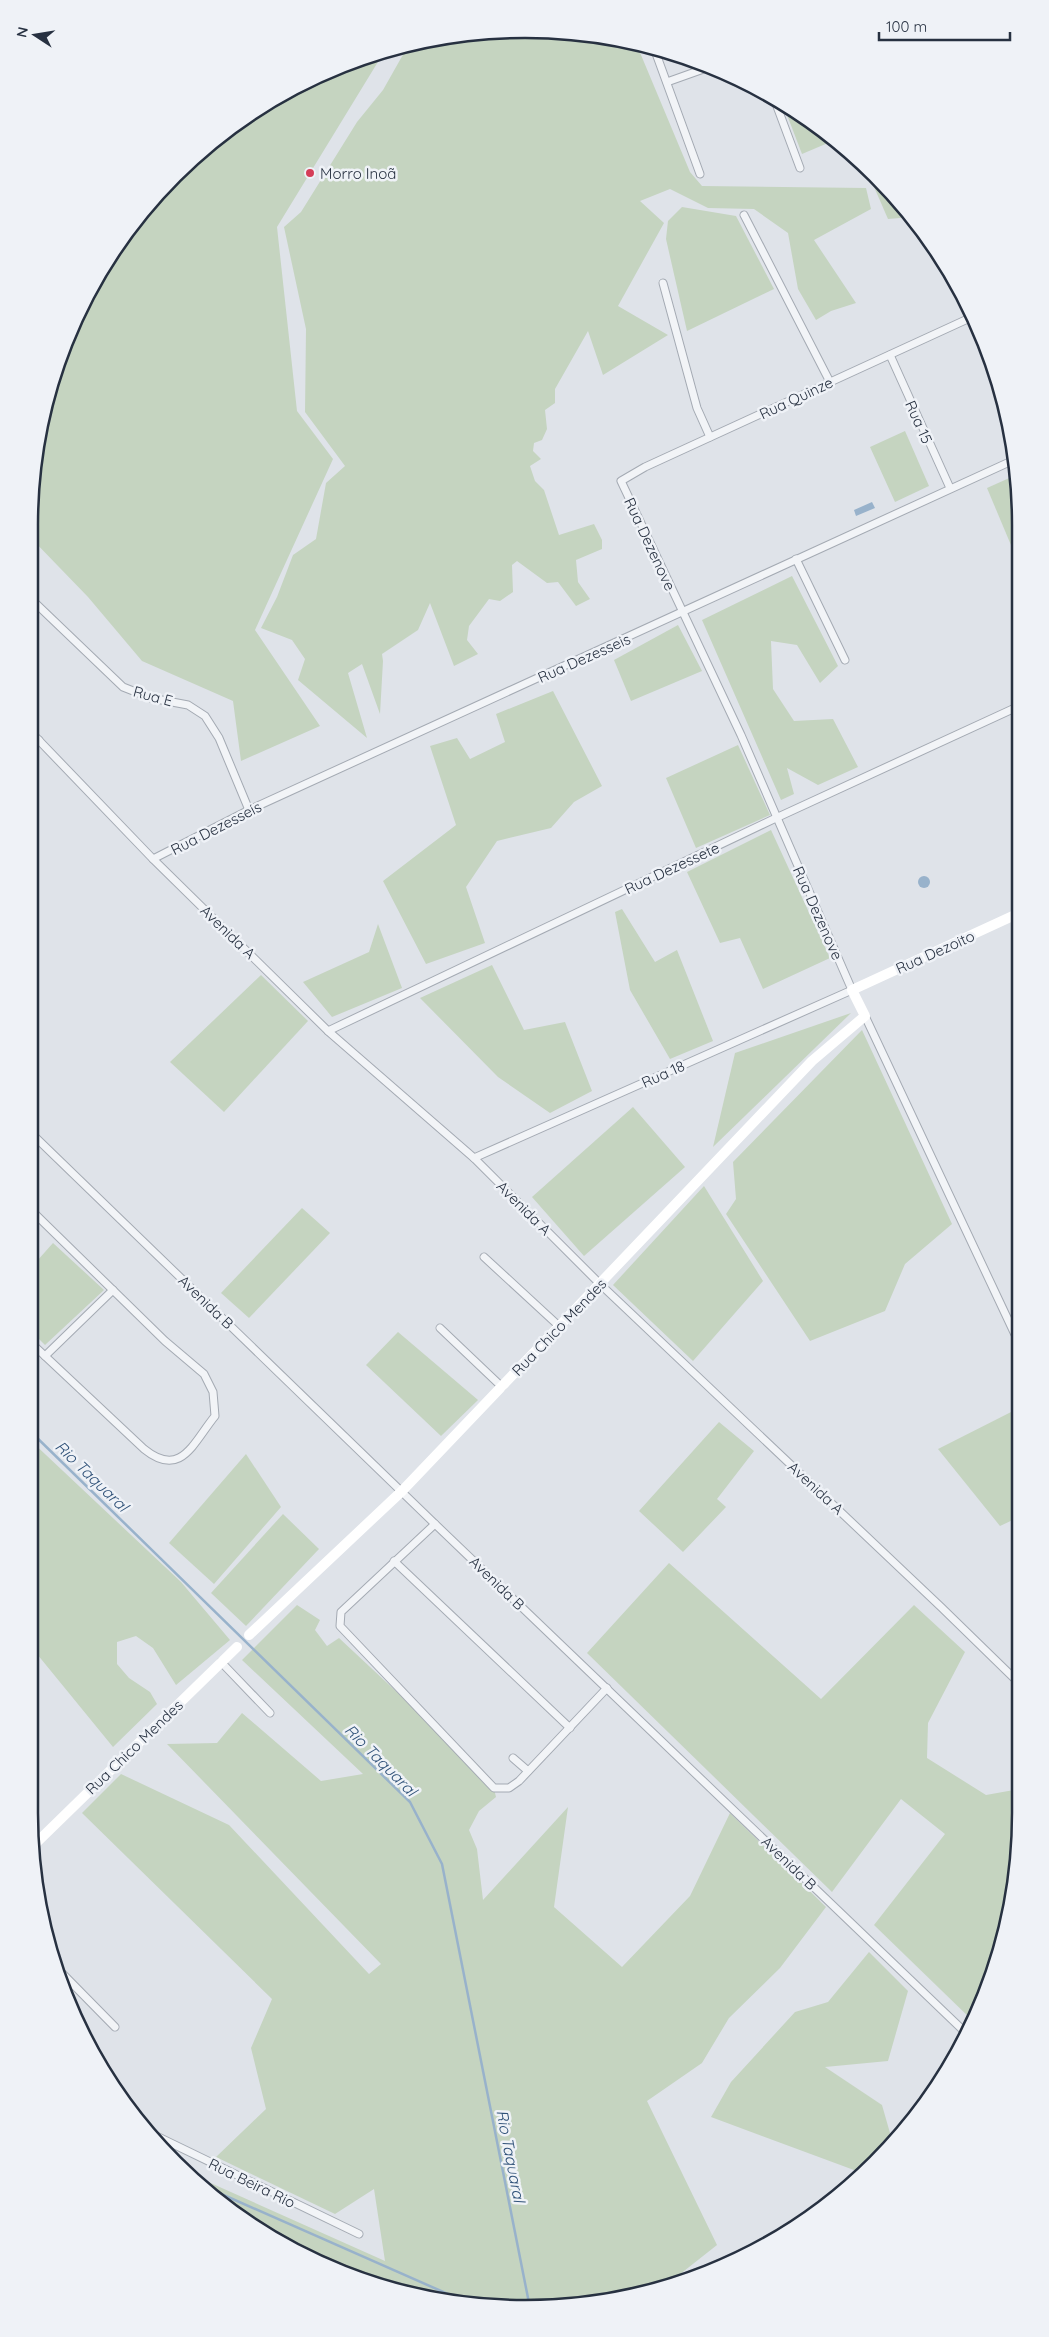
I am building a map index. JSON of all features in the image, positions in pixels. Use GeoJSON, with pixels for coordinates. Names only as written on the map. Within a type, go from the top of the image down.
{"type":"FeatureCollection","features":[{"type":"Feature","properties":{"kind":"main road","name":"Rua Dezoito"},"geometry":{"type":"LineString","coordinates":[[852,990],[1012,916]]}},
{"type":"Feature","properties":{"kind":"main road","name":"Rua Dezenove"},"geometry":{"type":"LineString","coordinates":[[852,990],[865,1016]]}},
{"type":"Feature","properties":{"kind":"main road","name":"Rua Chico Mendes"},"geometry":{"type":"LineString","coordinates":[[249,1635],[402,1491],[812,1061],[865,1016]]}},
{"type":"Feature","properties":{"kind":"main road","name":"Rua Chico Mendes"},"geometry":{"type":"LineString","coordinates":[[39,1839],[237,1647]]}},
{"type":"Feature","properties":{"kind":"street"},"geometry":{"type":"LineString","coordinates":[[657,56],[700,174]]}},
{"type":"Feature","properties":{"kind":"street"},"geometry":{"type":"LineString","coordinates":[[668,82],[700,70]]}},
{"type":"Feature","properties":{"kind":"street"},"geometry":{"type":"LineString","coordinates":[[778,109],[800,168]]}},
{"type":"Feature","properties":{"kind":"street"},"geometry":{"type":"LineString","coordinates":[[744,215],[830,382]]}},
{"type":"Feature","properties":{"kind":"street"},"geometry":{"type":"LineString","coordinates":[[663,283],[697,408],[710,437]]}},
{"type":"Feature","properties":{"kind":"street","name":"Rua Quinze"},"geometry":{"type":"LineString","coordinates":[[621,481],[644,467],[966,320]]}},
{"type":"Feature","properties":{"kind":"street","name":"Rua 15"},"geometry":{"type":"LineString","coordinates":[[890,355],[950,488]]}},
{"type":"Feature","properties":{"kind":"street","name":"Rua Dezesseis"},"geometry":{"type":"LineString","coordinates":[[153,859],[249,810],[1007,463]]}},
{"type":"Feature","properties":{"kind":"street","name":"Rua Dezenove"},"geometry":{"type":"LineString","coordinates":[[621,481],[741,735],[852,990]]}},
{"type":"Feature","properties":{"kind":"street"},"geometry":{"type":"LineString","coordinates":[[796,559],[844,660]]}},
{"type":"Feature","properties":{"kind":"street","name":"Rua E"},"geometry":{"type":"LineString","coordinates":[[38,606],[123,687],[151,698],[188,705],[205,716],[219,738],[249,810]]}},
{"type":"Feature","properties":{"kind":"street","name":"Rua Dezessete"},"geometry":{"type":"LineString","coordinates":[[328,1031],[776,818],[1012,709]]}},
{"type":"Feature","properties":{"kind":"street","name":"Avenida A"},"geometry":{"type":"LineString","coordinates":[[39,740],[153,859],[328,1031],[474,1158],[600,1284],[1012,1676]]}},
{"type":"Feature","properties":{"kind":"street","name":"Rua 18"},"geometry":{"type":"LineString","coordinates":[[474,1158],[852,990]]}},
{"type":"Feature","properties":{"kind":"street","name":"Rua Dezenove"},"geometry":{"type":"LineString","coordinates":[[865,1016],[1012,1328]]}},
{"type":"Feature","properties":{"kind":"street","name":"Avenida B"},"geometry":{"type":"LineString","coordinates":[[38,1140],[435,1524],[961,2028]]}},
{"type":"Feature","properties":{"kind":"street"},"geometry":{"type":"LineString","coordinates":[[38,1217],[165,1341],[204,1374],[213,1392],[215,1416],[181,1459],[171,1462],[154,1457],[38,1349]]}},
{"type":"Feature","properties":{"kind":"street"},"geometry":{"type":"LineString","coordinates":[[484,1257],[560,1327]]}},
{"type":"Feature","properties":{"kind":"street"},"geometry":{"type":"LineString","coordinates":[[45,1356],[113,1290]]}},
{"type":"Feature","properties":{"kind":"street"},"geometry":{"type":"LineString","coordinates":[[440,1328],[502,1387]]}},
{"type":"Feature","properties":{"kind":"street"},"geometry":{"type":"LineString","coordinates":[[435,1524],[341,1612],[340,1626],[494,1788],[509,1788],[570,1728],[606,1688]]}},
{"type":"Feature","properties":{"kind":"street"},"geometry":{"type":"LineString","coordinates":[[394,1561],[570,1728]]}},
{"type":"Feature","properties":{"kind":"street"},"geometry":{"type":"LineString","coordinates":[[221,1662],[270,1713]]}},
{"type":"Feature","properties":{"kind":"street"},"geometry":{"type":"LineString","coordinates":[[513,1758],[528,1771]]}},
{"type":"Feature","properties":{"kind":"street"},"geometry":{"type":"LineString","coordinates":[[66,1978],[115,2027]]}},
{"type":"Feature","properties":{"kind":"street","name":"Rua Beira Rio"},"geometry":{"type":"LineString","coordinates":[[163,2139],[359,2234]]}},
{"type":"Feature","properties":{"kind":"green space"},"geometry":{"type":"Polygon","coordinates":[[[524,38],[556,39],[588,42],[640,51],[690,172],[702,186],[866,188],[871,209],[814,240],[856,303],[831,311],[816,320],[798,289],[788,233],[754,209],[708,208],[670,189],[640,201],[664,223],[618,306],[668,335],[603,375],[588,331],[555,389],[555,403],[545,410],[547,429],[542,440],[534,443],[533,451],[541,459],[530,466],[535,481],[544,490],[559,535],[594,524],[602,540],[602,549],[576,560],[578,582],[590,599],[576,606],[558,582],[547,583],[517,561],[512,565],[513,592],[500,601],[489,599],[469,626],[467,640],[478,654],[454,666],[430,603],[418,630],[382,654],[380,714],[362,664],[348,673],[367,738],[298,680],[305,659],[292,640],[261,628],[277,597],[293,555],[316,539],[326,483],[345,466],[305,412],[306,329],[284,227],[301,212],[357,122],[383,90],[404,53],[461,42],[524,38]]]}},
{"type":"Feature","properties":{"kind":"green space"},"geometry":{"type":"Polygon","coordinates":[[[379,60],[277,227],[297,411],[333,459],[255,630],[320,726],[241,761],[233,701],[142,661],[88,597],[38,545],[39,493],[47,429],[63,368],[88,309],[103,281],[138,228],[158,203],[203,158],[228,138],[281,103],[338,75],[379,60]]]}},
{"type":"Feature","properties":{"kind":"green space"},"geometry":{"type":"Polygon","coordinates":[[[787,115],[827,143],[802,154],[787,115]]]}},
{"type":"Feature","properties":{"kind":"green space"},"geometry":{"type":"Polygon","coordinates":[[[873,184],[903,218],[888,219],[873,184]]]}},
{"type":"Feature","properties":{"kind":"green space"},"geometry":{"type":"Polygon","coordinates":[[[682,207],[736,216],[774,289],[687,331],[666,239],[668,221],[682,207]]]}},
{"type":"Feature","properties":{"kind":"green space"},"geometry":{"type":"Polygon","coordinates":[[[905,431],[929,486],[895,502],[870,447],[905,431]]]}},
{"type":"Feature","properties":{"kind":"green space"},"geometry":{"type":"Polygon","coordinates":[[[1009,478],[1012,547],[987,488],[1009,478]]]}},
{"type":"Feature","properties":{"kind":"green space"},"geometry":{"type":"Polygon","coordinates":[[[792,576],[838,666],[820,683],[797,645],[771,641],[773,689],[794,721],[833,719],[858,767],[818,785],[787,768],[794,794],[781,800],[702,620],[792,576]]]}},
{"type":"Feature","properties":{"kind":"green space"},"geometry":{"type":"Polygon","coordinates":[[[678,625],[702,671],[631,701],[614,660],[678,625]]]}},
{"type":"Feature","properties":{"kind":"green space"},"geometry":{"type":"Polygon","coordinates":[[[553,691],[602,786],[574,802],[551,828],[497,841],[466,887],[485,943],[426,964],[383,881],[456,825],[430,746],[457,738],[470,759],[505,742],[496,714],[553,691]]]}},
{"type":"Feature","properties":{"kind":"green space"},"geometry":{"type":"Polygon","coordinates":[[[738,745],[770,815],[696,848],[666,778],[738,745]]]}},
{"type":"Feature","properties":{"kind":"green space"},"geometry":{"type":"Polygon","coordinates":[[[771,830],[830,958],[763,989],[740,938],[720,943],[687,872],[771,830]]]}},
{"type":"Feature","properties":{"kind":"green space"},"geometry":{"type":"Polygon","coordinates":[[[622,909],[655,962],[677,950],[713,1041],[670,1059],[630,990],[615,912],[622,909]]]}},
{"type":"Feature","properties":{"kind":"green space"},"geometry":{"type":"Polygon","coordinates":[[[378,924],[402,988],[332,1017],[303,982],[369,952],[378,924]]]}},
{"type":"Feature","properties":{"kind":"green space"},"geometry":{"type":"Polygon","coordinates":[[[492,965],[524,1030],[565,1022],[592,1091],[550,1113],[498,1077],[420,998],[492,965]]]}},
{"type":"Feature","properties":{"kind":"green space"},"geometry":{"type":"Polygon","coordinates":[[[261,975],[308,1021],[224,1112],[170,1062],[261,975]]]}},
{"type":"Feature","properties":{"kind":"green space"},"geometry":{"type":"Polygon","coordinates":[[[851,1013],[713,1147],[735,1053],[851,1013]]]}},
{"type":"Feature","properties":{"kind":"green space"},"geometry":{"type":"Polygon","coordinates":[[[862,1030],[952,1224],[905,1264],[885,1311],[810,1341],[726,1214],[736,1199],[733,1162],[862,1030]]]}},
{"type":"Feature","properties":{"kind":"green space"},"geometry":{"type":"Polygon","coordinates":[[[633,1107],[685,1167],[584,1256],[532,1197],[633,1107]]]}},
{"type":"Feature","properties":{"kind":"green space"},"geometry":{"type":"Polygon","coordinates":[[[704,1186],[763,1281],[693,1361],[613,1285],[704,1186]]]}},
{"type":"Feature","properties":{"kind":"green space"},"geometry":{"type":"Polygon","coordinates":[[[302,1208],[330,1233],[249,1318],[221,1293],[302,1208]]]}},
{"type":"Feature","properties":{"kind":"green space"},"geometry":{"type":"Polygon","coordinates":[[[53,1243],[104,1290],[45,1345],[38,1338],[38,1260],[53,1243]]]}},
{"type":"Feature","properties":{"kind":"green space"},"geometry":{"type":"Polygon","coordinates":[[[398,1332],[478,1400],[441,1436],[366,1365],[398,1332]]]}},
{"type":"Feature","properties":{"kind":"green space"},"geometry":{"type":"Polygon","coordinates":[[[1012,1412],[1012,1520],[1000,1526],[938,1449],[1012,1412]]]}},
{"type":"Feature","properties":{"kind":"green space"},"geometry":{"type":"Polygon","coordinates":[[[719,1422],[754,1451],[717,1499],[726,1507],[683,1552],[639,1511],[719,1422]]]}},
{"type":"Feature","properties":{"kind":"green space"},"geometry":{"type":"Polygon","coordinates":[[[38,1447],[181,1582],[230,1640],[176,1685],[153,1648],[136,1636],[117,1642],[117,1664],[129,1678],[150,1692],[157,1704],[113,1747],[38,1655],[38,1447]]]}},
{"type":"Feature","properties":{"kind":"green space"},"geometry":{"type":"Polygon","coordinates":[[[246,1454],[281,1507],[214,1584],[169,1543],[246,1454]]]}},
{"type":"Feature","properties":{"kind":"green space"},"geometry":{"type":"Polygon","coordinates":[[[283,1514],[319,1549],[246,1626],[211,1593],[283,1514]]]}},
{"type":"Feature","properties":{"kind":"green space"},"geometry":{"type":"Polygon","coordinates":[[[669,1563],[821,1699],[914,1605],[965,1652],[928,1723],[927,1758],[986,1795],[1012,1790],[1010,1844],[1002,1908],[986,1969],[967,2015],[874,1925],[945,1834],[901,1799],[832,1892],[587,1653],[669,1563]]]}},
{"type":"Feature","properties":{"kind":"green space"},"geometry":{"type":"Polygon","coordinates":[[[297,1605],[320,1620],[315,1630],[327,1646],[339,1638],[492,1781],[496,1797],[479,1811],[469,1830],[477,1849],[483,1900],[568,1807],[554,1907],[622,1967],[690,1896],[730,1813],[826,1907],[780,1968],[729,2018],[702,2063],[647,2101],[717,2245],[680,2274],[620,2290],[588,2295],[524,2300],[461,2295],[429,2290],[368,2274],[309,2249],[254,2217],[205,2180],[385,2261],[374,2189],[335,2214],[216,2157],[266,2109],[251,2048],[272,1999],[82,1813],[121,1774],[229,1825],[369,1974],[381,1964],[167,1744],[217,1743],[242,1713],[321,1781],[363,1774],[242,1660],[297,1605]]]}},
{"type":"Feature","properties":{"kind":"green space"},"geometry":{"type":"Polygon","coordinates":[[[869,1952],[908,1991],[888,2061],[825,2067],[882,2105],[890,2133],[889,2137],[855,2170],[711,2117],[731,2082],[795,2012],[828,2002],[869,1952]]]}},
{"type":"Feature","properties":{"kind":"water"},"geometry":{"type":"Polygon","coordinates":[[[872,502],[875,508],[856,516],[854,510],[872,502]]]}},
{"type":"Feature","properties":{"kind":"water"},"geometry":{"type":"Polygon","coordinates":[[[924,876],[930,882],[924,888],[918,882],[924,876]]]}},
{"type":"Feature","properties":{"kind":"waterway","name":"Rio Taquaral"},"geometry":{"type":"LineString","coordinates":[[38,1439],[410,1802],[442,1864],[528,2300]]}},
{"type":"Feature","properties":{"kind":"waterway"},"geometry":{"type":"LineString","coordinates":[[222,2194],[444,2292]]}},
{"type":"Feature","properties":{"kind":"place","name":"Morro Inoã"},"geometry":{"type":"Point","coordinates":[310,173]}}]}
